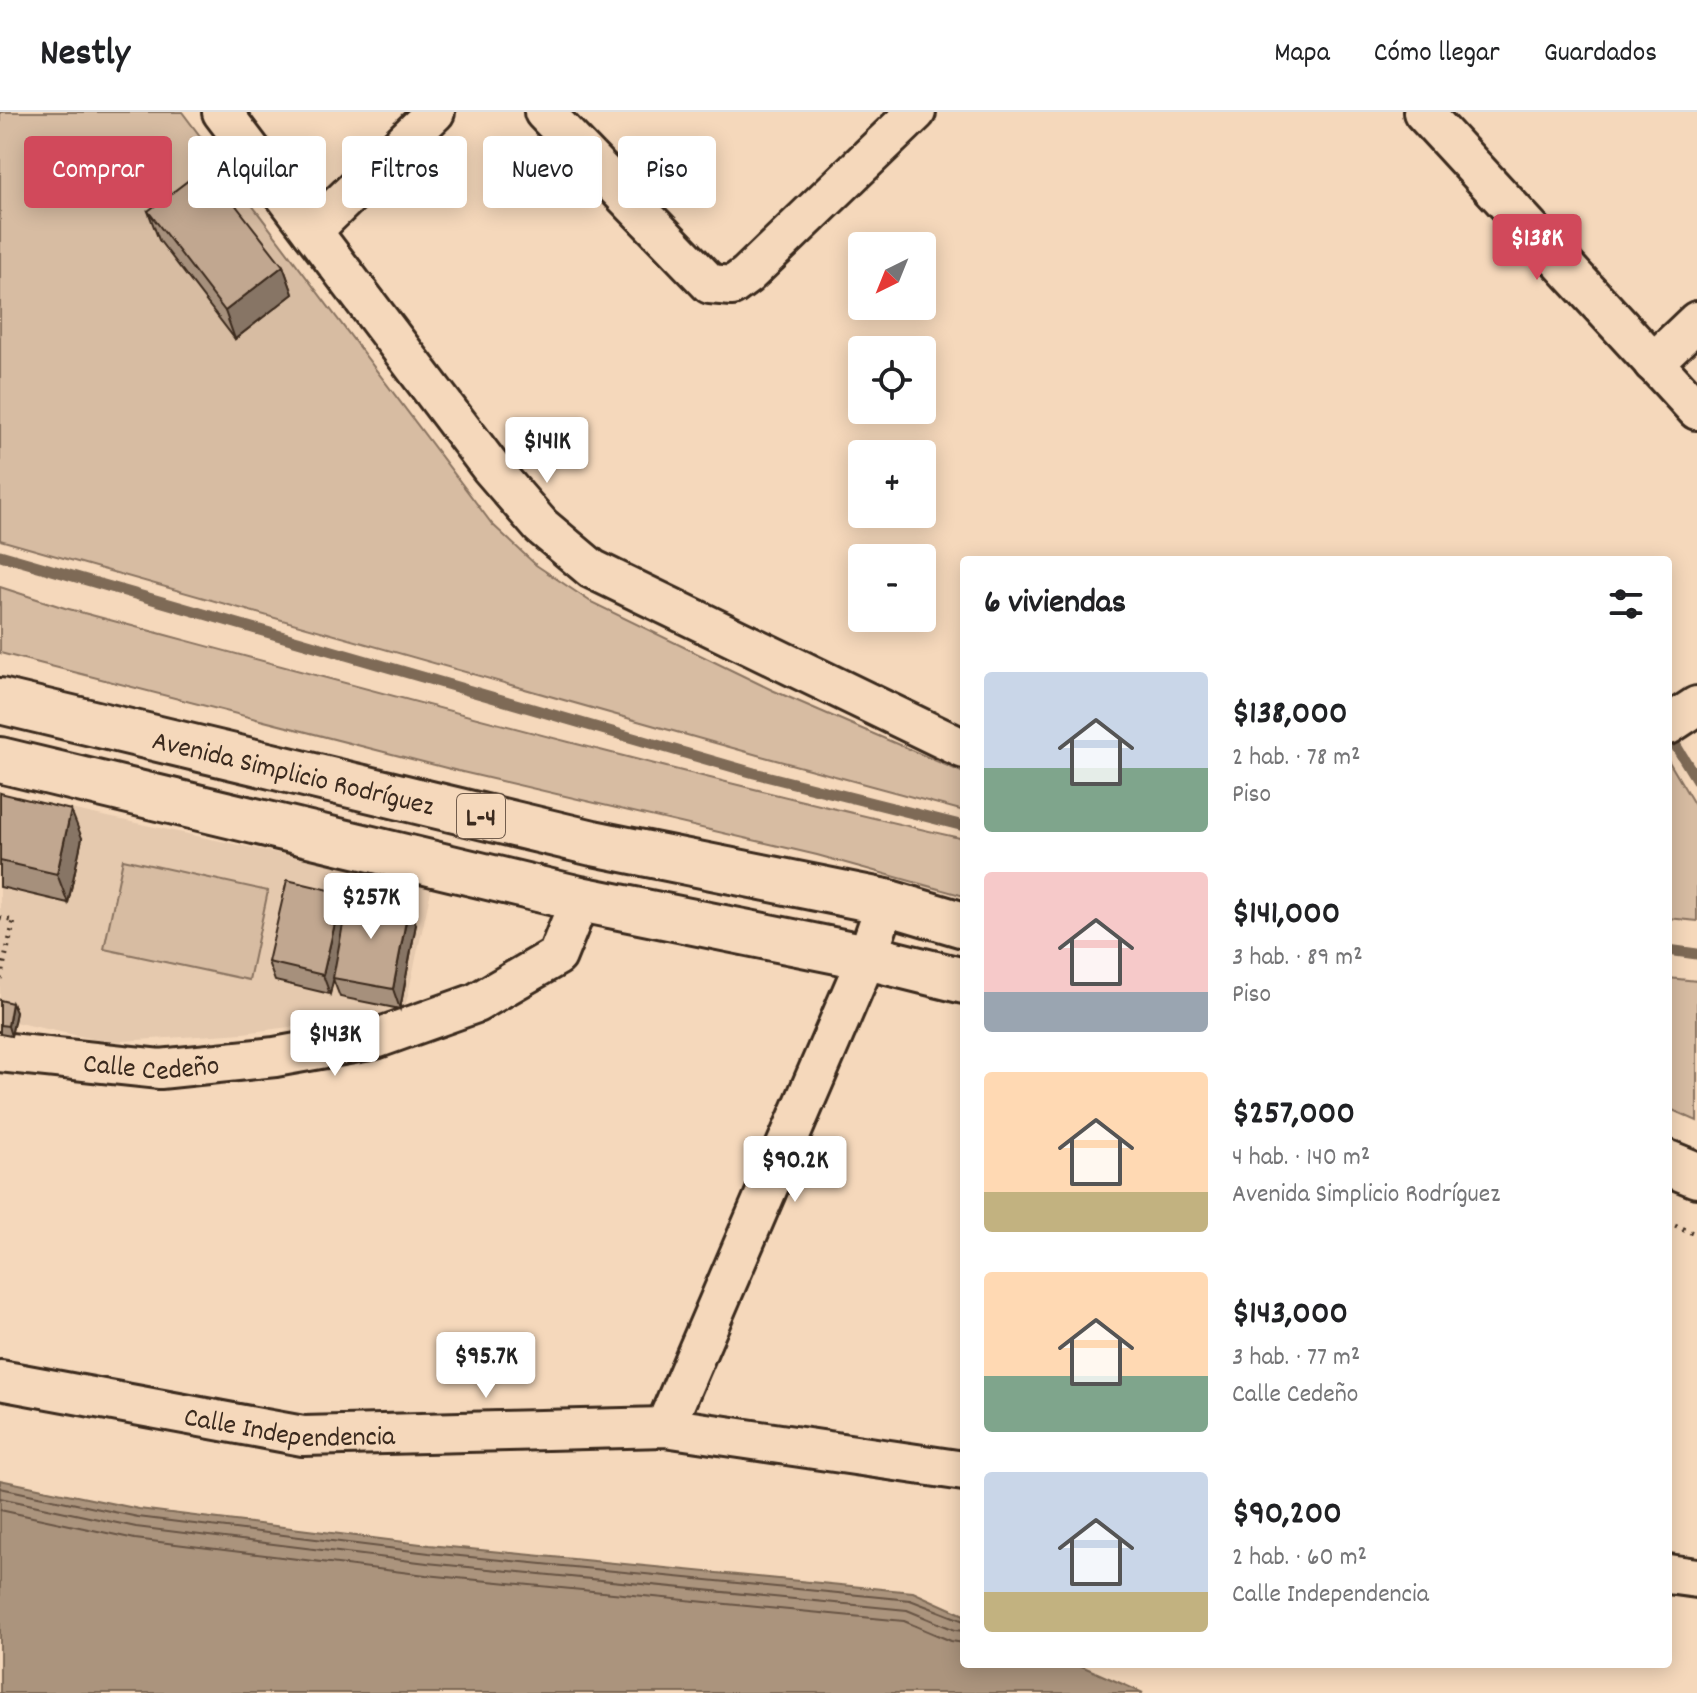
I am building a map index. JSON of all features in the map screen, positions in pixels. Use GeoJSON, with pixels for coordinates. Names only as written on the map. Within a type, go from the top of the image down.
{"type":"FeatureCollection","features":[{"type":"Feature","properties":{"kind":"main road","name":"Avenida Simplicio Rodríguez"},"geometry":{"type":"LineString","coordinates":[[0,701],[593,843],[886,902],[960,924]]}},
{"type":"Feature","properties":{"kind":"main road","name":"Avenida Simplicio Rodríguez"},"geometry":{"type":"LineString","coordinates":[[0,760],[580,899],[867,957],[960,980]]}},
{"type":"Feature","properties":{"kind":"main road"},"geometry":{"type":"LineString","coordinates":[[1672,1165],[1697,1177]]}},
{"type":"Feature","properties":{"kind":"main road"},"geometry":{"type":"LineString","coordinates":[[1672,1171],[1697,1177]]}},
{"type":"Feature","properties":{"kind":"street"},"geometry":{"type":"LineString","coordinates":[[222,112],[491,468],[541,526],[592,569],[960,747]]}},
{"type":"Feature","properties":{"kind":"street"},"geometry":{"type":"LineString","coordinates":[[312,231],[435,112]]}},
{"type":"Feature","properties":{"kind":"street"},"geometry":{"type":"LineString","coordinates":[[544,112],[710,284],[732,286],[916,112]]}},
{"type":"Feature","properties":{"kind":"street"},"geometry":{"type":"LineString","coordinates":[[1423,112],[1697,410]]}},
{"type":"Feature","properties":{"kind":"street"},"geometry":{"type":"LineString","coordinates":[[1653,363],[1697,321]]}},
{"type":"Feature","properties":{"kind":"street"},"geometry":{"type":"LineString","coordinates":[[1672,722],[1697,706]]}},
{"type":"Feature","properties":{"kind":"street","name":"Calle Cedeño"},"geometry":{"type":"LineString","coordinates":[[0,1052],[160,1069],[275,1057],[375,1039],[476,1003],[557,956],[580,899]]}},
{"type":"Feature","properties":{"kind":"street"},"geometry":{"type":"LineString","coordinates":[[665,1427],[867,957],[886,902]]}},
{"type":"Feature","properties":{"kind":"street","name":"Calle Independencia"},"geometry":{"type":"LineString","coordinates":[[0,1380],[303,1436],[665,1427],[960,1470]]}},
{"type":"Feature","properties":{"kind":"street"},"geometry":{"type":"LineString","coordinates":[[1672,1575],[1697,1578]]}},
{"type":"Feature","properties":{"kind":"path"},"geometry":{"type":"LineString","coordinates":[[0,918],[14,921],[0,979]]}},
{"type":"Feature","properties":{"kind":"path"},"geometry":{"type":"LineString","coordinates":[[1672,1224],[1697,1235]]}},
{"type":"Feature","properties":{"kind":"shaded area"},"geometry":{"type":"Polygon","coordinates":[[[0,112],[182,112],[200,136],[188,136],[188,208],[254,208],[492,524],[536,565],[591,602],[772,690],[960,771],[960,810],[0,540],[0,112]]]}},
{"type":"Feature","properties":{"kind":"shaded area"},"geometry":{"type":"Polygon","coordinates":[[[0,587],[65,608],[513,728],[960,838],[960,895],[817,855],[458,771],[0,653],[0,587]]]}},
{"type":"Feature","properties":{"kind":"shaded area"},"geometry":{"type":"Polygon","coordinates":[[[1672,767],[1697,809],[1697,921],[1672,918],[1672,767]]]}},
{"type":"Feature","properties":{"kind":"shaded area"},"geometry":{"type":"Polygon","coordinates":[[[0,794],[432,886],[404,1012],[243,1033],[107,1042],[0,1019],[0,794]]]}},
{"type":"Feature","properties":{"kind":"shaded area"},"geometry":{"type":"Polygon","coordinates":[[[123,859],[268,891],[249,980],[104,949],[123,859]]]}},
{"type":"Feature","properties":{"kind":"shaded area"},"geometry":{"type":"Polygon","coordinates":[[[1672,978],[1697,981],[1697,1121],[1672,1110],[1672,978]]]}},
{"type":"Feature","properties":{"kind":"water"},"geometry":{"type":"Polygon","coordinates":[[[0,1480],[139,1509],[429,1545],[913,1592],[960,1613],[960,1668],[1086,1668],[1143,1693],[0,1693],[0,1480]]]}},
{"type":"Feature","properties":{"kind":"building"},"geometry":{"type":"Polygon","coordinates":[[[188,181],[188,208],[238,208],[283,266],[225,311],[148,211],[152,208],[172,208],[172,193],[188,181]]]}},
{"type":"Feature","properties":{"kind":"building"},"geometry":{"type":"Polygon","coordinates":[[[0,793],[71,810],[57,874],[0,861],[0,793]]]}},
{"type":"Feature","properties":{"kind":"building"},"geometry":{"type":"Polygon","coordinates":[[[287,880],[342,893],[323,975],[268,962],[287,880]]]}},
{"type":"Feature","properties":{"kind":"building"},"geometry":{"type":"Polygon","coordinates":[[[349,892],[409,905],[393,989],[333,978],[349,892]]]}},
{"type":"Feature","properties":{"kind":"building"},"geometry":{"type":"Polygon","coordinates":[[[0,1000],[12,1003],[8,1026],[0,1025],[0,1000]]]}},
{"type":"Feature","properties":{"kind":"waterway"},"geometry":{"type":"LineString","coordinates":[[0,555],[754,773],[960,825]]}},
{"type":"Feature","properties":{"kind":"waterway"},"geometry":{"type":"LineString","coordinates":[[1672,739],[1697,780]]}},
{"type":"Feature","properties":{"kind":"waterway"},"geometry":{"type":"LineString","coordinates":[[1672,951],[1697,954]]}}]}
